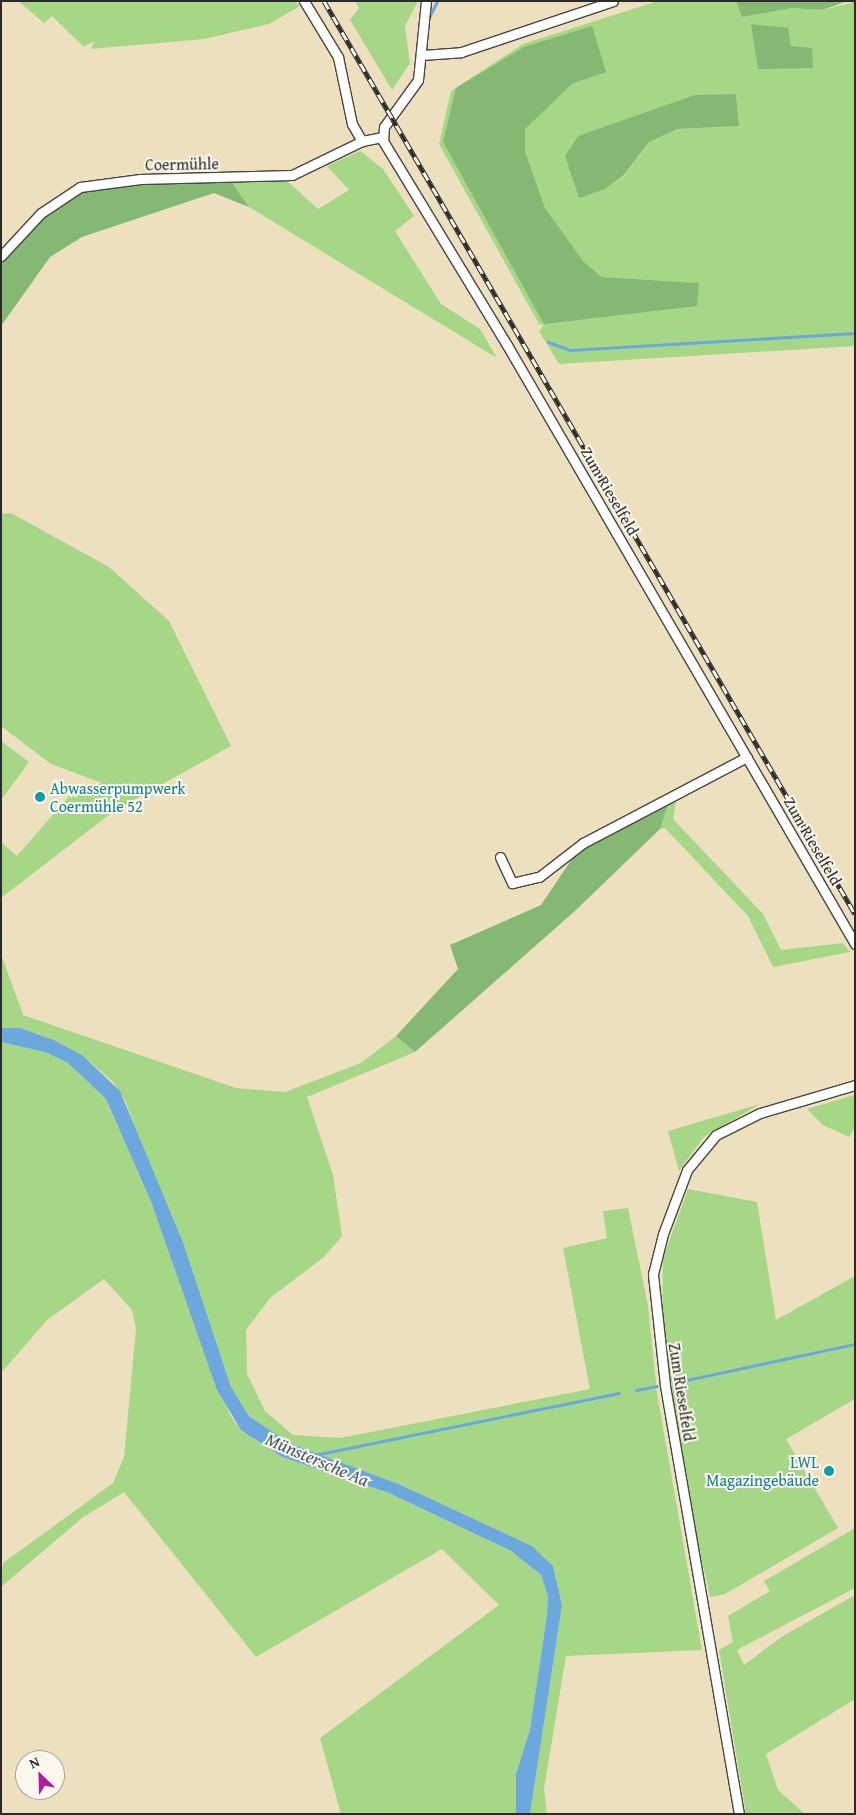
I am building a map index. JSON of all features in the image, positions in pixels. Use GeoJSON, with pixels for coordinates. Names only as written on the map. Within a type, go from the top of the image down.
{"type":"FeatureCollection","features":[{"type":"Feature","properties":{"kind":"street"},"geometry":{"type":"LineString","coordinates":[[304,1],[338,57],[352,124],[362,140]]}},
{"type":"Feature","properties":{"kind":"street"},"geometry":{"type":"LineString","coordinates":[[382,137],[414,89],[422,55],[421,16],[426,1]]}},
{"type":"Feature","properties":{"kind":"street"},"geometry":{"type":"LineString","coordinates":[[422,55],[461,52],[613,1]]}},
{"type":"Feature","properties":{"kind":"street","name":"Coermühle"},"geometry":{"type":"LineString","coordinates":[[1,256],[41,213],[80,187],[140,179],[292,174],[362,140],[382,137]]}},
{"type":"Feature","properties":{"kind":"street","name":"Zum Rieselfeld"},"geometry":{"type":"LineString","coordinates":[[382,137],[855,944]]}},
{"type":"Feature","properties":{"kind":"street"},"geometry":{"type":"LineString","coordinates":[[500,857],[512,883],[539,877],[583,843],[747,757]]}},
{"type":"Feature","properties":{"kind":"street","name":"Zum Rieselfeld"},"geometry":{"type":"LineString","coordinates":[[739,1814],[665,1385],[654,1274],[663,1234],[687,1170],[716,1135],[760,1113],[855,1085]]}},
{"type":"Feature","properties":{"kind":"green space"},"geometry":{"type":"Polygon","coordinates":[[[18,1],[294,1],[300,6],[269,24],[204,39],[91,49],[94,41],[84,47],[52,16],[44,23],[18,1]]]}},
{"type":"Feature","properties":{"kind":"green space"},"geometry":{"type":"Polygon","coordinates":[[[355,1],[418,1],[405,26],[410,63],[392,90],[350,20],[359,8],[355,1]]]}},
{"type":"Feature","properties":{"kind":"green space"},"geometry":{"type":"Polygon","coordinates":[[[658,1],[736,1],[742,17],[792,8],[822,10],[855,2],[855,346],[559,364],[539,331],[544,325],[539,324],[439,144],[451,91],[523,44],[658,1]],[[606,72],[456,88],[544,324],[699,283],[602,277],[584,262],[545,208],[525,151],[525,128],[572,84],[606,72]],[[736,94],[579,136],[605,189],[623,177],[649,142],[677,129],[739,126],[736,94]]]}},
{"type":"Feature","properties":{"kind":"green space"},"geometry":{"type":"Polygon","coordinates":[[[736,1],[848,1],[822,10],[792,8],[742,17],[736,1]]]}},
{"type":"Feature","properties":{"kind":"green space"},"geometry":{"type":"Polygon","coordinates":[[[751,24],[788,28],[791,46],[812,48],[813,68],[758,69],[751,24]]]}},
{"type":"Feature","properties":{"kind":"green space"},"geometry":{"type":"Polygon","coordinates":[[[592,26],[606,72],[572,84],[525,129],[525,151],[545,208],[584,262],[602,277],[699,283],[697,306],[544,324],[443,142],[456,88],[524,47],[592,26]]]}},
{"type":"Feature","properties":{"kind":"green space"},"geometry":{"type":"Polygon","coordinates":[[[736,94],[739,126],[677,129],[649,142],[623,176],[605,189],[579,198],[565,156],[578,136],[695,95],[736,94]]]}},
{"type":"Feature","properties":{"kind":"green space"},"geometry":{"type":"Polygon","coordinates":[[[360,151],[383,169],[414,216],[395,231],[441,304],[480,329],[497,358],[249,207],[230,180],[287,181],[318,209],[349,190],[327,166],[360,151]]]}},
{"type":"Feature","properties":{"kind":"green space"},"geometry":{"type":"Polygon","coordinates":[[[230,180],[249,207],[214,193],[82,237],[50,257],[1,326],[1,260],[45,212],[74,192],[140,182],[230,180]]]}},
{"type":"Feature","properties":{"kind":"green space"},"geometry":{"type":"Polygon","coordinates":[[[11,513],[109,567],[169,621],[231,746],[114,811],[1,898],[1,842],[17,856],[71,794],[102,783],[51,764],[1,726],[1,514],[11,513]]]}},
{"type":"Feature","properties":{"kind":"green space"},"geometry":{"type":"Polygon","coordinates":[[[1,741],[29,762],[1,800],[1,741]]]}},
{"type":"Feature","properties":{"kind":"green space"},"geometry":{"type":"Polygon","coordinates":[[[676,801],[673,819],[763,914],[781,950],[843,943],[850,952],[773,967],[748,916],[665,828],[660,829],[668,805],[676,801]]]}},
{"type":"Feature","properties":{"kind":"green space"},"geometry":{"type":"Polygon","coordinates":[[[668,805],[660,829],[576,910],[415,1052],[396,1036],[458,969],[450,945],[541,905],[576,853],[668,805]]]}},
{"type":"Feature","properties":{"kind":"green space"},"geometry":{"type":"Polygon","coordinates":[[[1,954],[23,1015],[236,1088],[285,1092],[361,1063],[396,1036],[415,1052],[307,1097],[333,1175],[342,1236],[324,1257],[270,1298],[246,1330],[247,1374],[265,1411],[293,1435],[340,1438],[590,1389],[563,1248],[607,1238],[603,1211],[628,1208],[648,1306],[657,1393],[702,1650],[566,1656],[544,1789],[547,1814],[530,1814],[562,1605],[553,1566],[532,1546],[401,1485],[289,1443],[249,1416],[231,1387],[184,1245],[177,1238],[125,1100],[113,1082],[82,1055],[54,1040],[20,1028],[1,1028],[1,954]]]}},
{"type":"Feature","properties":{"kind":"green space"},"geometry":{"type":"Polygon","coordinates":[[[1,1042],[45,1052],[68,1063],[106,1099],[152,1204],[230,1415],[241,1430],[282,1457],[389,1493],[511,1551],[541,1575],[548,1597],[547,1615],[530,1729],[516,1774],[516,1814],[341,1814],[320,1738],[499,1605],[442,1549],[256,1657],[124,1492],[82,1518],[1,1587],[3,1563],[113,1483],[124,1457],[136,1329],[132,1310],[104,1279],[47,1320],[1,1373],[1,1042]]]}},
{"type":"Feature","properties":{"kind":"green space"},"geometry":{"type":"Polygon","coordinates":[[[855,1095],[855,1127],[849,1137],[823,1125],[807,1109],[855,1095]]]}},
{"type":"Feature","properties":{"kind":"green space"},"geometry":{"type":"Polygon","coordinates":[[[760,1104],[704,1137],[679,1171],[668,1131],[760,1104]]]}},
{"type":"Feature","properties":{"kind":"green space"},"geometry":{"type":"Polygon","coordinates":[[[688,1189],[757,1202],[776,1320],[855,1276],[855,1399],[786,1439],[838,1528],[725,1594],[710,1597],[691,1512],[662,1330],[663,1258],[688,1189]]]}},
{"type":"Feature","properties":{"kind":"green space"},"geometry":{"type":"Polygon","coordinates":[[[855,1528],[855,1588],[737,1650],[744,1665],[783,1636],[855,1595],[855,1699],[766,1754],[778,1790],[805,1814],[746,1814],[719,1650],[733,1642],[728,1616],[770,1591],[764,1581],[855,1528]]]}},
{"type":"Feature","properties":{"kind":"water","name":"Münstersche Aa"},"geometry":{"type":"Polygon","coordinates":[[[1,1028],[20,1028],[54,1040],[82,1055],[120,1091],[184,1245],[231,1387],[249,1416],[289,1443],[401,1485],[532,1546],[553,1566],[562,1605],[530,1814],[516,1814],[516,1774],[530,1729],[547,1615],[548,1597],[541,1575],[511,1551],[389,1493],[282,1457],[241,1430],[217,1390],[152,1204],[106,1099],[68,1063],[45,1052],[1,1042],[1,1028]]]}},
{"type":"Feature","properties":{"kind":"waterway"},"geometry":{"type":"LineString","coordinates":[[429,17],[437,1]]}},
{"type":"Feature","properties":{"kind":"waterway"},"geometry":{"type":"LineString","coordinates":[[548,342],[570,350],[855,333]]}},
{"type":"Feature","properties":{"kind":"waterway"},"geometry":{"type":"LineString","coordinates":[[677,1382],[855,1344]]}},
{"type":"Feature","properties":{"kind":"waterway"},"geometry":{"type":"LineString","coordinates":[[636,1390],[657,1386]]}},
{"type":"Feature","properties":{"kind":"waterway","name":"Münstersche Aa"},"geometry":{"type":"LineString","coordinates":[[314,1455],[619,1393]]}},
{"type":"Feature","properties":{"kind":"railway"},"geometry":{"type":"LineString","coordinates":[[324,1],[855,914]]}},
{"type":"Feature","properties":{"kind":"place","name":"Abwasserpumpwerk Coermühle 52"},"geometry":{"type":"Point","coordinates":[40,797]}},
{"type":"Feature","properties":{"kind":"place","name":"LWL Magazingebäude"},"geometry":{"type":"Point","coordinates":[829,1471]}}]}
